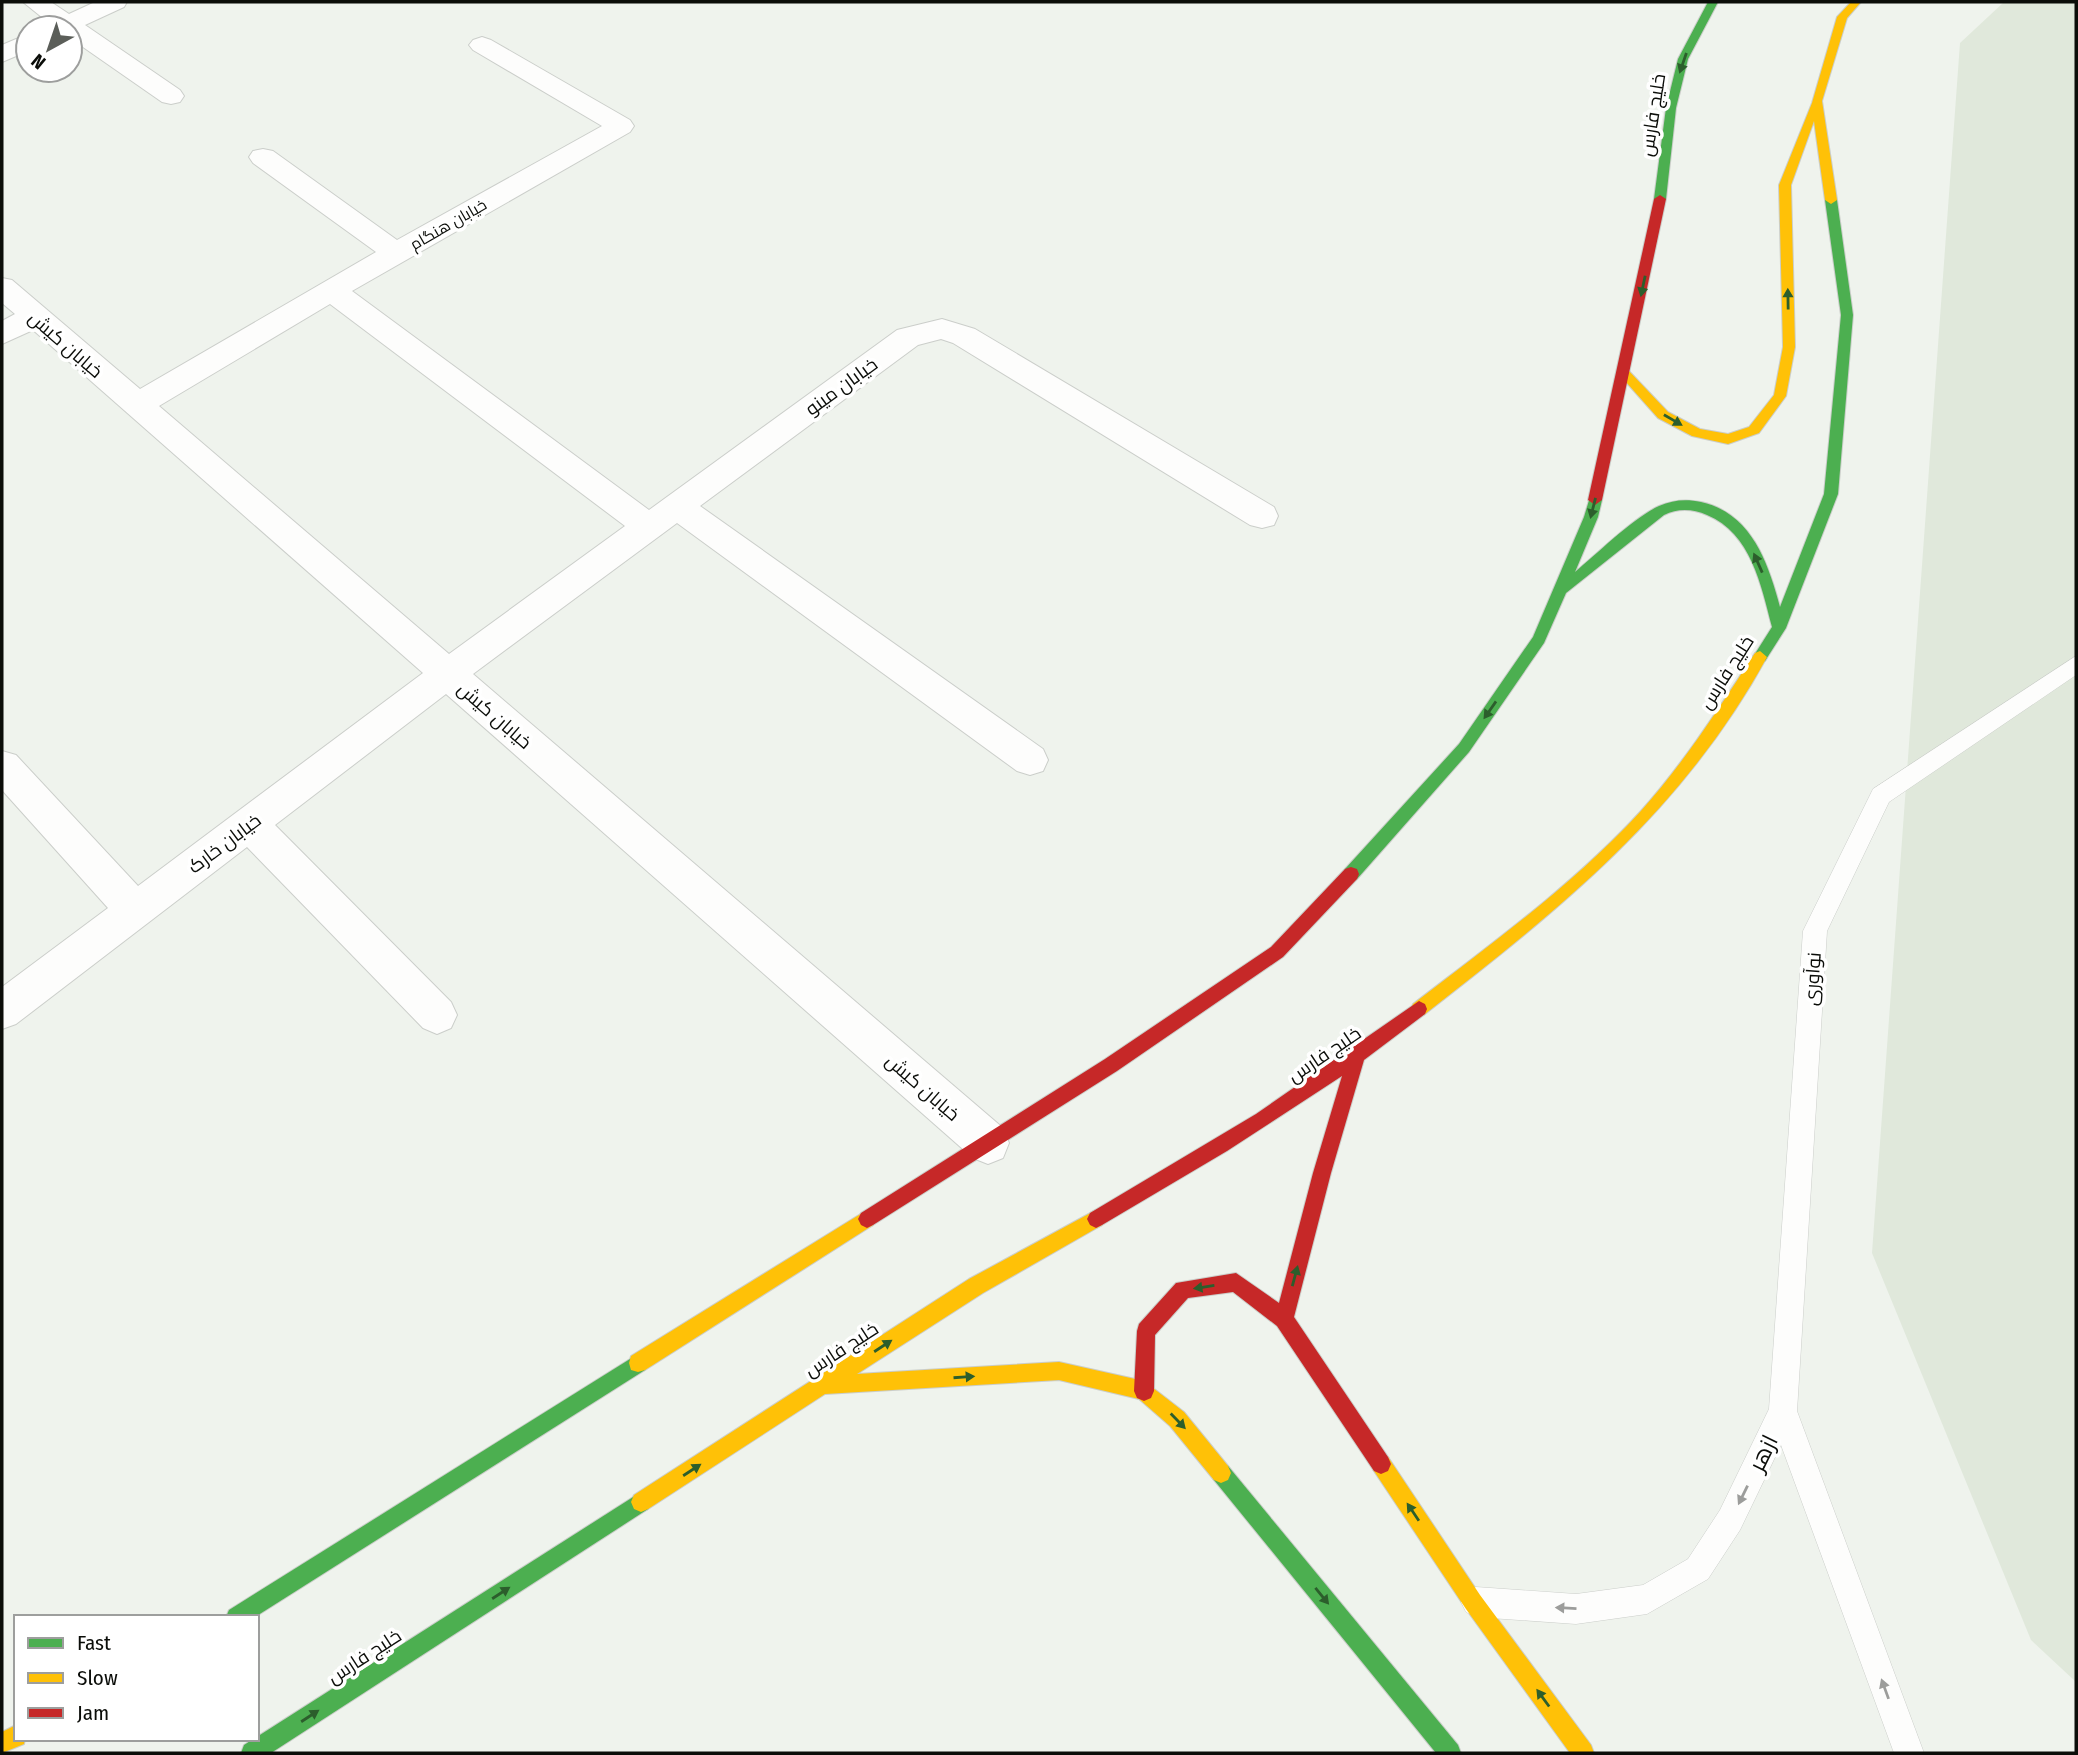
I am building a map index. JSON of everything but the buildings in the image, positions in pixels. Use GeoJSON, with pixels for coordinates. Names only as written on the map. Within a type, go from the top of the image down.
{"type":"FeatureCollection","features":[{"type":"Feature","properties":{"kind":"main road","name":"خلیج فارس"},"geometry":{"type":"LineString","coordinates":[[239,1615],[1111,1065],[1277,952],[1464,748],[1539,639],[1591,517],[1658,218],[1674,96],[1683,59],[1713,2]]}},
{"type":"Feature","properties":{"kind":"main road","name":"خلیج فارس"},"geometry":{"type":"LineString","coordinates":[[253,1753],[976,1286],[1213,1153],[1356,1059],[1501,945],[1624,838],[1702,748],[1779,628],[1831,494],[1847,315],[1817,101],[1842,17],[1856,2]]}},
{"type":"Feature","properties":{"kind":"main road"},"geometry":{"type":"LineString","coordinates":[[1624,373],[1664,415],[1697,433],[1728,439],[1754,430],[1780,396],[1789,347],[1784,185],[1817,101]]}},
{"type":"Feature","properties":{"kind":"main road"},"geometry":{"type":"LineString","coordinates":[[1559,593],[1648,520],[1675,503],[1710,507],[1740,527],[1761,567],[1779,628]]}},
{"type":"Feature","properties":{"kind":"main road"},"geometry":{"type":"LineString","coordinates":[[1284,1319],[1322,1173],[1356,1059]]}},
{"type":"Feature","properties":{"kind":"main road"},"geometry":{"type":"LineString","coordinates":[[1144,1391],[1146,1332],[1183,1290],[1236,1282],[1284,1319],[1473,1602],[1583,1753]]}},
{"type":"Feature","properties":{"kind":"main road"},"geometry":{"type":"LineString","coordinates":[[823,1386],[1059,1371],[1144,1391],[1177,1419],[1450,1753]]}},
{"type":"Feature","properties":{"kind":"street"},"geometry":{"type":"LineString","coordinates":[[35,2],[48,14]]}},
{"type":"Feature","properties":{"kind":"street"},"geometry":{"type":"LineString","coordinates":[[84,16],[115,2]]}},
{"type":"Feature","properties":{"kind":"street"},"geometry":{"type":"LineString","coordinates":[[84,40],[171,96]]}},
{"type":"Feature","properties":{"kind":"street","name":"خیابان هنگام"},"geometry":{"type":"LineString","coordinates":[[137,405],[331,290],[621,126],[482,45]]}},
{"type":"Feature","properties":{"kind":"street"},"geometry":{"type":"LineString","coordinates":[[263,157],[396,253]]}},
{"type":"Feature","properties":{"kind":"street","name":"خیابان کیش"},"geometry":{"type":"LineString","coordinates":[[2,287],[988,1143]]}},
{"type":"Feature","properties":{"kind":"street"},"geometry":{"type":"LineString","coordinates":[[331,290],[649,527]]}},
{"type":"Feature","properties":{"kind":"street"},"geometry":{"type":"LineString","coordinates":[[2,334],[35,316]]}},
{"type":"Feature","properties":{"kind":"street","name":"خیابان مینو"},"geometry":{"type":"LineString","coordinates":[[447,674],[908,337],[942,329],[964,336],[1262,516]]}},
{"type":"Feature","properties":{"kind":"street"},"geometry":{"type":"LineString","coordinates":[[677,506],[1030,760]]}},
{"type":"Feature","properties":{"kind":"street","name":"خیابان خارک"},"geometry":{"type":"LineString","coordinates":[[2,1011],[447,674]]}},
{"type":"Feature","properties":{"kind":"street"},"geometry":{"type":"LineString","coordinates":[[2,766],[135,910]]}},
{"type":"Feature","properties":{"kind":"street"},"geometry":{"type":"LineString","coordinates":[[249,824],[437,1016]]}},
{"type":"Feature","properties":{"kind":"lane","name":"نوآوری"},"geometry":{"type":"LineString","coordinates":[[1783,1411],[1815,931],[1881,796],[2076,664]]}},
{"type":"Feature","properties":{"kind":"lane","name":"ازهر"},"geometry":{"type":"LineString","coordinates":[[1473,1602],[1576,1609],[1647,1599],[1698,1569],[1730,1520],[1783,1411]]}},
{"type":"Feature","properties":{"kind":"lane","name":"ازهر"},"geometry":{"type":"LineString","coordinates":[[1783,1411],[1909,1753]]}},
{"type":"Feature","properties":{"kind":"shaded area"},"geometry":{"type":"Polygon","coordinates":[[[2004,2],[2076,2],[2076,1682],[2031,1640],[1872,1253],[1960,43],[2004,2]]]}},
{"type":"Feature","properties":{"kind":"traffic: fast"},"geometry":{"type":"LineString","coordinates":[[1660,199],[1671,108],[1683,59],[1713,2]]}},
{"type":"Feature","properties":{"kind":"traffic: fast"},"geometry":{"type":"LineString","coordinates":[[1760,657],[1779,628],[1831,494],[1847,315],[1831,200]]}},
{"type":"Feature","properties":{"kind":"traffic: fast"},"geometry":{"type":"LineString","coordinates":[[1351,874],[1464,748],[1539,639],[1591,517],[1595,500]]}},
{"type":"Feature","properties":{"kind":"traffic: fast"},"geometry":{"type":"LineString","coordinates":[[1564,588],[1653,515],[1672,506],[1696,506],[1722,515],[1736,526],[1747,541],[1764,574],[1779,628]]}},
{"type":"Feature","properties":{"kind":"traffic: fast"},"geometry":{"type":"LineString","coordinates":[[239,1615],[638,1363]]}},
{"type":"Feature","properties":{"kind":"traffic: fast"},"geometry":{"type":"LineString","coordinates":[[1221,1473],[1450,1753]]}},
{"type":"Feature","properties":{"kind":"traffic: fast"},"geometry":{"type":"LineString","coordinates":[[252,1753],[641,1502]]}},
{"type":"Feature","properties":{"kind":"traffic: slow"},"geometry":{"type":"LineString","coordinates":[[1831,200],[1817,101],[1842,17],[1856,2]]}},
{"type":"Feature","properties":{"kind":"traffic: slow"},"geometry":{"type":"LineString","coordinates":[[1624,373],[1663,415],[1697,433],[1728,439],[1754,430],[1780,396],[1789,347],[1785,185],[1815,105]]}},
{"type":"Feature","properties":{"kind":"traffic: slow"},"geometry":{"type":"LineString","coordinates":[[1419,1009],[1549,905],[1643,819],[1697,752],[1760,657]]}},
{"type":"Feature","properties":{"kind":"traffic: slow"},"geometry":{"type":"LineString","coordinates":[[638,1363],[867,1219]]}},
{"type":"Feature","properties":{"kind":"traffic: slow"},"geometry":{"type":"LineString","coordinates":[[641,1502],[976,1286],[1096,1219]]}},
{"type":"Feature","properties":{"kind":"traffic: slow"},"geometry":{"type":"LineString","coordinates":[[825,1385],[1059,1371],[1144,1391],[1177,1419],[1221,1473]]}},
{"type":"Feature","properties":{"kind":"traffic: slow"},"geometry":{"type":"LineString","coordinates":[[1381,1464],[1473,1602],[1583,1753]]}},
{"type":"Feature","properties":{"kind":"traffic: slow"},"geometry":{"type":"LineString","coordinates":[[2,1743],[14,1737]]}},
{"type":"Feature","properties":{"kind":"traffic: jam"},"geometry":{"type":"LineString","coordinates":[[1595,500],[1660,199]]}},
{"type":"Feature","properties":{"kind":"traffic: jam"},"geometry":{"type":"LineString","coordinates":[[867,1219],[1111,1065],[1277,952],[1351,874]]}},
{"type":"Feature","properties":{"kind":"traffic: jam"},"geometry":{"type":"LineString","coordinates":[[1096,1219],[1302,1094],[1419,1009]]}},
{"type":"Feature","properties":{"kind":"traffic: jam"},"geometry":{"type":"LineString","coordinates":[[1356,1059],[1322,1173],[1284,1319],[1381,1464]]}},
{"type":"Feature","properties":{"kind":"traffic: jam"},"geometry":{"type":"LineString","coordinates":[[1144,1391],[1146,1331],[1183,1290],[1236,1282],[1284,1319]]}}]}
